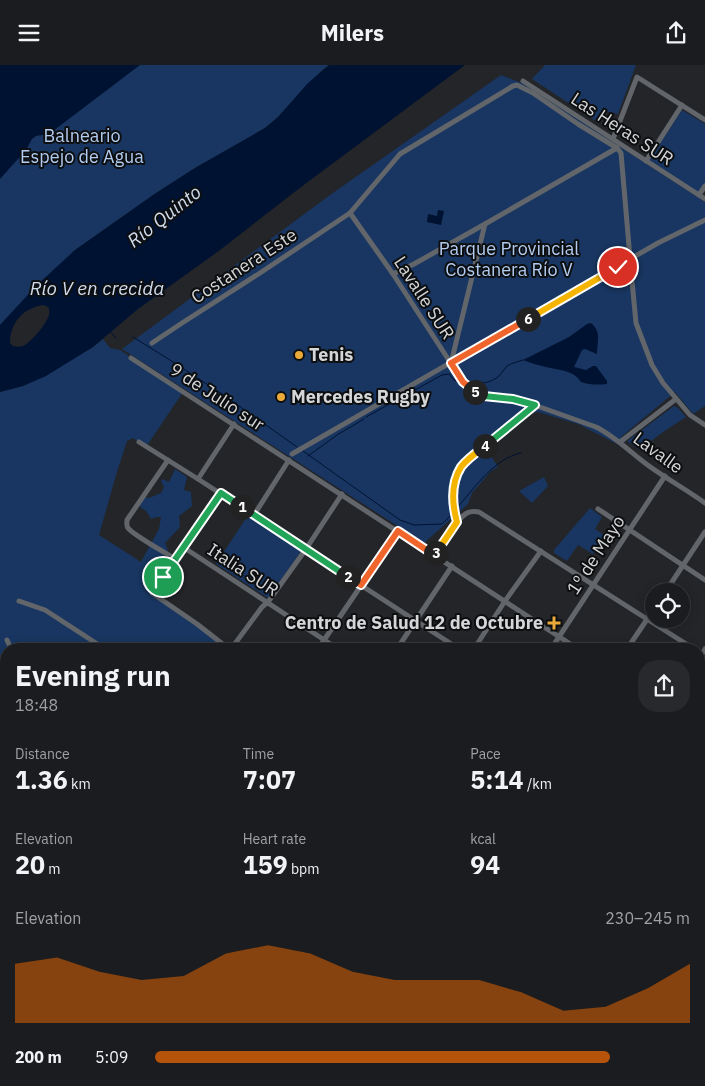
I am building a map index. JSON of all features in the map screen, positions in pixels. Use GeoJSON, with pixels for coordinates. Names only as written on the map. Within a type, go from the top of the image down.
{"type":"FeatureCollection","features":[{"type":"Feature","properties":{"kind":"street"},"geometry":{"type":"LineString","coordinates":[[613,139],[637,77],[705,119]]}},
{"type":"Feature","properties":{"kind":"street","name":"Las Heras SUR"},"geometry":{"type":"LineString","coordinates":[[523,81],[705,199]]}},
{"type":"Feature","properties":{"kind":"street","name":"Costanera Este"},"geometry":{"type":"LineString","coordinates":[[152,343],[350,213],[400,154],[513,86],[517,85],[533,93],[617,148]]}},
{"type":"Feature","properties":{"kind":"street"},"geometry":{"type":"LineString","coordinates":[[646,161],[682,105]]}},
{"type":"Feature","properties":{"kind":"street"},"geometry":{"type":"LineString","coordinates":[[393,274],[486,224],[617,148],[622,153],[636,323],[652,365],[663,383],[690,415],[705,425]]}},
{"type":"Feature","properties":{"kind":"street"},"geometry":{"type":"LineString","coordinates":[[699,195],[705,186]]}},
{"type":"Feature","properties":{"kind":"street","name":"Lavalle SUR"},"geometry":{"type":"LineString","coordinates":[[350,213],[393,274],[463,382],[477,394],[518,400],[535,405],[596,427],[620,441]]}},
{"type":"Feature","properties":{"kind":"street"},"geometry":{"type":"LineString","coordinates":[[292,454],[658,243],[705,220]]}},
{"type":"Feature","properties":{"kind":"street"},"geometry":{"type":"LineString","coordinates":[[451,363],[486,224]]}},
{"type":"Feature","properties":{"kind":"street","name":"9 de Julio sur"},"geometry":{"type":"LineString","coordinates":[[131,358],[289,460]]}},
{"type":"Feature","properties":{"kind":"street"},"geometry":{"type":"LineString","coordinates":[[620,441],[676,399]]}},
{"type":"Feature","properties":{"kind":"street"},"geometry":{"type":"LineString","coordinates":[[457,522],[454,511],[454,484],[461,468],[468,460],[535,405]]}},
{"type":"Feature","properties":{"kind":"street"},"geometry":{"type":"LineString","coordinates":[[198,479],[234,424]]}},
{"type":"Feature","properties":{"kind":"street","name":"Lavalle"},"geometry":{"type":"LineString","coordinates":[[620,441],[648,465],[705,503]]}},
{"type":"Feature","properties":{"kind":"street"},"geometry":{"type":"LineString","coordinates":[[139,442],[221,493],[450,643]]}},
{"type":"Feature","properties":{"kind":"street"},"geometry":{"type":"LineString","coordinates":[[168,460],[127,520],[127,524],[128,528],[175,559]]}},
{"type":"Feature","properties":{"kind":"street"},"geometry":{"type":"LineString","coordinates":[[254,515],[289,460],[569,643]]}},
{"type":"Feature","properties":{"kind":"street","name":"1º de Mayo"},"geometry":{"type":"LineString","coordinates":[[555,643],[665,476]]}},
{"type":"Feature","properties":{"kind":"street"},"geometry":{"type":"LineString","coordinates":[[221,493],[152,593],[222,643]]}},
{"type":"Feature","properties":{"kind":"street"},"geometry":{"type":"LineString","coordinates":[[235,643],[268,602],[342,494]]}},
{"type":"Feature","properties":{"kind":"street"},"geometry":{"type":"LineString","coordinates":[[598,509],[705,580]]}},
{"type":"Feature","properties":{"kind":"street"},"geometry":{"type":"LineString","coordinates":[[434,555],[464,514],[479,512],[645,617]]}},
{"type":"Feature","properties":{"kind":"street"},"geometry":{"type":"LineString","coordinates":[[322,643],[398,531]]}},
{"type":"Feature","properties":{"kind":"street"},"geometry":{"type":"LineString","coordinates":[[671,583],[705,532]]}},
{"type":"Feature","properties":{"kind":"street","name":"Italia SUR"},"geometry":{"type":"LineString","coordinates":[[183,547],[329,643]]}},
{"type":"Feature","properties":{"kind":"street"},"geometry":{"type":"LineString","coordinates":[[478,643],[541,551]]}},
{"type":"Feature","properties":{"kind":"street"},"geometry":{"type":"LineString","coordinates":[[401,643],[452,566]]}},
{"type":"Feature","properties":{"kind":"street"},"geometry":{"type":"LineString","coordinates":[[19,601],[45,610],[96,643]]}},
{"type":"Feature","properties":{"kind":"street"},"geometry":{"type":"LineString","coordinates":[[632,643],[645,624]]}},
{"type":"Feature","properties":{"kind":"street"},"geometry":{"type":"LineString","coordinates":[[662,628],[685,643]]}},
{"type":"Feature","properties":{"kind":"green space","name":"Balneario Espejo de Agua"},"geometry":{"type":"Polygon","coordinates":[[[0,65],[329,65],[265,128],[156,193],[75,250],[0,325],[0,65]]]}},
{"type":"Feature","properties":{"kind":"green space"},"geometry":{"type":"Polygon","coordinates":[[[545,65],[636,65],[618,114],[605,111],[599,123],[532,79],[545,65]]]}},
{"type":"Feature","properties":{"kind":"green space","name":"Parque Provincial Costanera Río V"},"geometry":{"type":"Polygon","coordinates":[[[501,75],[522,83],[705,202],[705,406],[693,414],[675,392],[621,437],[626,442],[619,445],[578,424],[538,412],[532,413],[487,450],[498,467],[491,471],[472,493],[468,504],[424,543],[122,349],[330,195],[501,75]]]}},
{"type":"Feature","properties":{"kind":"green space"},"geometry":{"type":"Polygon","coordinates":[[[682,110],[705,124],[705,184],[699,193],[649,160],[682,110]]]}},
{"type":"Feature","properties":{"kind":"green space"},"geometry":{"type":"Polygon","coordinates":[[[103,339],[110,348],[120,350],[183,392],[146,447],[133,438],[127,441],[99,535],[141,562],[159,529],[161,517],[151,519],[139,504],[145,497],[149,498],[161,493],[164,487],[162,479],[169,482],[175,469],[187,477],[184,490],[191,492],[192,506],[179,516],[180,527],[165,543],[169,559],[165,568],[158,573],[163,577],[152,593],[221,643],[0,643],[0,392],[23,386],[93,347],[103,339]]]}},
{"type":"Feature","properties":{"kind":"green space"},"geometry":{"type":"Polygon","coordinates":[[[674,406],[686,417],[640,450],[627,441],[674,406]]]}},
{"type":"Feature","properties":{"kind":"green space"},"geometry":{"type":"Polygon","coordinates":[[[544,477],[548,486],[532,503],[519,491],[544,477]]]}},
{"type":"Feature","properties":{"kind":"green space"},"geometry":{"type":"Polygon","coordinates":[[[590,508],[602,517],[595,529],[604,535],[593,554],[578,545],[567,561],[554,553],[554,550],[590,508]]]}},
{"type":"Feature","properties":{"kind":"green space"},"geometry":{"type":"Polygon","coordinates":[[[248,515],[302,550],[268,598],[216,564],[248,515]]]}},
{"type":"Feature","properties":{"kind":"water"},"geometry":{"type":"Polygon","coordinates":[[[0,65],[140,65],[53,131],[32,139],[26,150],[0,179],[0,65]]]}},
{"type":"Feature","properties":{"kind":"water","name":"Río V en crecida"},"geometry":{"type":"Polygon","coordinates":[[[329,65],[465,65],[220,250],[138,309],[93,347],[46,376],[23,386],[0,392],[0,325],[36,286],[75,250],[156,193],[265,128],[278,117],[308,83],[329,65]],[[43,305],[29,309],[15,323],[10,343],[13,346],[25,345],[41,329],[49,313],[48,307],[43,305]]]}},
{"type":"Feature","properties":{"kind":"water"},"geometry":{"type":"Polygon","coordinates":[[[438,210],[444,211],[441,225],[427,222],[428,214],[437,216],[438,210]]]}},
{"type":"Feature","properties":{"kind":"water"},"geometry":{"type":"Polygon","coordinates":[[[591,323],[598,334],[597,354],[585,349],[582,350],[574,367],[586,370],[596,366],[607,381],[607,384],[594,385],[584,383],[570,373],[523,360],[569,337],[591,323]]]}},
{"type":"Feature","properties":{"kind":"waterway"},"geometry":{"type":"LineString","coordinates":[[110,331],[116,338]]}},
{"type":"Feature","properties":{"kind":"waterway"},"geometry":{"type":"LineString","coordinates":[[133,337],[225,396],[297,447]]}},
{"type":"Feature","properties":{"kind":"waterway"},"geometry":{"type":"LineString","coordinates":[[471,383],[489,382],[499,376],[507,366],[523,360]]}},
{"type":"Feature","properties":{"kind":"waterway"},"geometry":{"type":"LineString","coordinates":[[366,417],[442,375],[449,374],[454,380],[460,382]]}},
{"type":"Feature","properties":{"kind":"waterway"},"geometry":{"type":"LineString","coordinates":[[308,456],[337,435],[364,419]]}},
{"type":"Feature","properties":{"kind":"waterway"},"geometry":{"type":"LineString","coordinates":[[303,451],[400,520],[414,525],[442,524],[452,514]]}},
{"type":"Feature","properties":{"kind":"waterway"},"geometry":{"type":"LineString","coordinates":[[456,509],[493,468],[511,456],[521,453]]}},
{"type":"Feature","properties":{"kind":"place","name":"Tenis"},"geometry":{"type":"Point","coordinates":[299,355]}},
{"type":"Feature","properties":{"kind":"place","name":"Mercedes Rugby"},"geometry":{"type":"Point","coordinates":[281,397]}},
{"type":"Feature","properties":{"kind":"place","name":"Centro de Salud 12 de Octubre"},"geometry":{"type":"Point","coordinates":[554,623]}},
{"type":"Feature","properties":{"kind":"route"},"geometry":{"type":"LineString","coordinates":[[163,577],[221,493],[361,585],[398,531],[434,555],[457,522],[453,509],[453,497],[454,484],[461,468],[468,460],[535,405],[513,399],[477,394],[463,382],[451,363],[618,267]]}},
{"type":"Feature","properties":{"kind":"water label","name":"Río Quinto"},"geometry":{"type":"Point","coordinates":[164,216]}}]}
